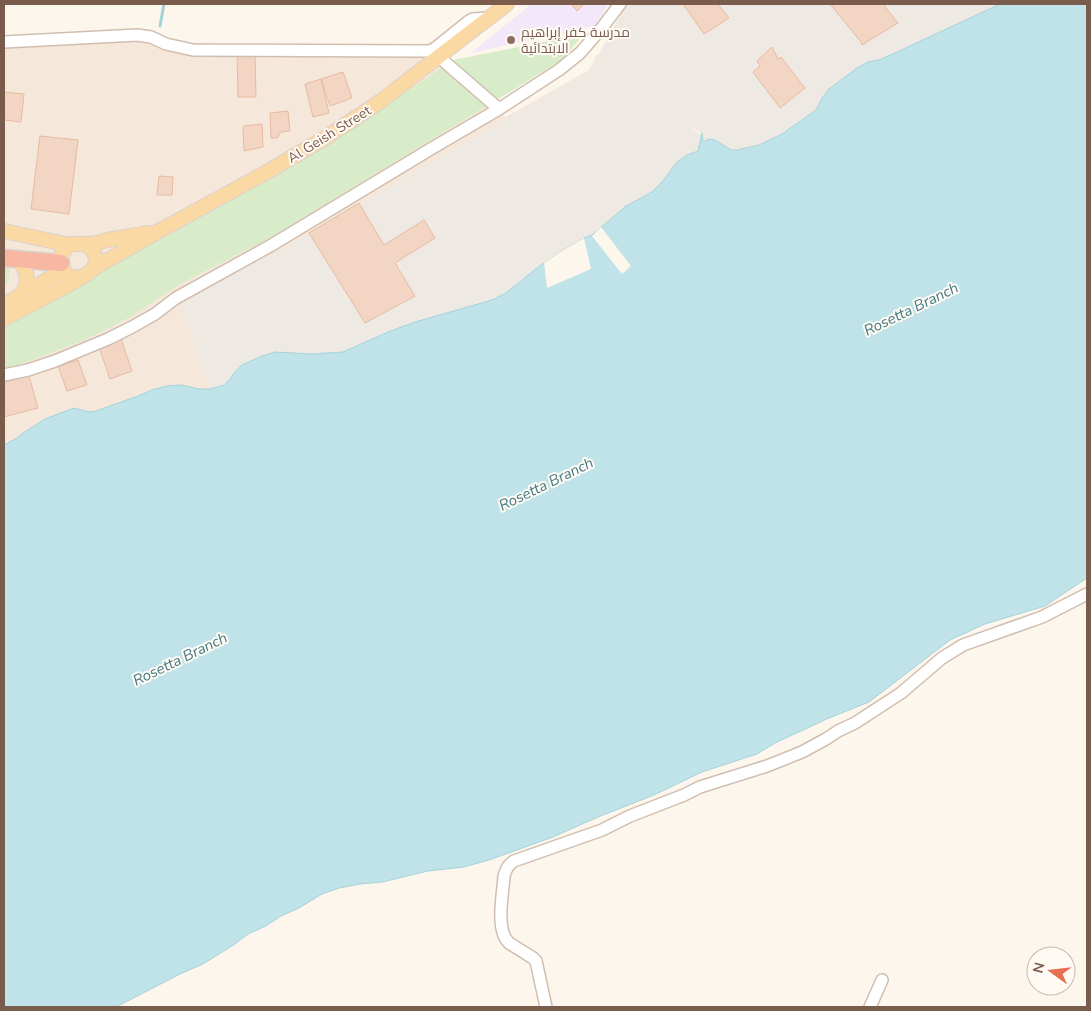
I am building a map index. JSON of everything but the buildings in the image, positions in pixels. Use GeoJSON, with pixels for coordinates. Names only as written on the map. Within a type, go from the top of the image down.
{"type":"FeatureCollection","features":[{"type":"Feature","properties":{"kind":"highway"},"geometry":{"type":"LineString","coordinates":[[11,259],[62,267]]}},
{"type":"Feature","properties":{"kind":"main road","name":"Al Geish Street"},"geometry":{"type":"LineString","coordinates":[[94,268],[325,138],[381,101],[507,4]]}},
{"type":"Feature","properties":{"kind":"main road"},"geometry":{"type":"LineString","coordinates":[[4,231],[70,245]]}},
{"type":"Feature","properties":{"kind":"main road","name":"Al Geish Street"},"geometry":{"type":"LineString","coordinates":[[86,244],[159,231]]}},
{"type":"Feature","properties":{"kind":"main road"},"geometry":{"type":"LineString","coordinates":[[4,319],[88,274],[94,268],[94,252],[86,244],[75,243],[62,252],[62,267],[71,276],[80,278]]}},
{"type":"Feature","properties":{"kind":"main road"},"geometry":{"type":"LineString","coordinates":[[11,259],[22,264],[26,273],[27,284],[23,293]]}},
{"type":"Feature","properties":{"kind":"main road"},"geometry":{"type":"LineString","coordinates":[[4,305],[62,267]]}},
{"type":"Feature","properties":{"kind":"street"},"geometry":{"type":"LineString","coordinates":[[4,376],[55,361],[132,327],[176,298],[270,246],[499,109],[559,70],[580,53],[601,30],[620,4]]}},
{"type":"Feature","properties":{"kind":"street"},"geometry":{"type":"LineString","coordinates":[[4,42],[137,35],[151,37],[166,44],[193,50],[429,51],[469,21],[487,18]]}},
{"type":"Feature","properties":{"kind":"street"},"geometry":{"type":"LineString","coordinates":[[439,57],[499,109]]}},
{"type":"Feature","properties":{"kind":"street"},"geometry":{"type":"LineString","coordinates":[[546,1007],[536,961],[506,940],[500,924],[504,876],[509,864],[514,860],[602,830],[630,816],[700,787],[767,766],[802,752],[855,723],[901,693],[942,658],[963,645],[1042,617],[1087,594]]}},
{"type":"Feature","properties":{"kind":"street"},"geometry":{"type":"LineString","coordinates":[[870,1007],[882,980]]}},
{"type":"Feature","properties":{"kind":"shaded area","name":"مدرسة كفر إبراهيم الابتدائية"},"geometry":{"type":"Polygon","coordinates":[[[531,4],[608,4],[595,26],[471,53],[531,4]]]}},
{"type":"Feature","properties":{"kind":"shaded area"},"geometry":{"type":"Polygon","coordinates":[[[627,4],[1000,4],[897,52],[857,68],[829,89],[816,110],[782,134],[759,145],[731,150],[715,140],[703,142],[703,135],[654,100],[702,136],[698,151],[687,155],[676,163],[652,192],[637,199],[592,236],[584,238],[560,252],[506,293],[492,300],[415,322],[343,352],[290,353],[234,373],[224,385],[210,389],[181,302],[189,294],[279,251],[589,71],[627,4]]]}},
{"type":"Feature","properties":{"kind":"shaded area"},"geometry":{"type":"Polygon","coordinates":[[[139,36],[190,43],[425,50],[506,117],[589,70],[597,54],[701,135],[695,152],[222,385],[4,447],[4,41],[139,36]]]}},
{"type":"Feature","properties":{"kind":"green space"},"geometry":{"type":"Polygon","coordinates":[[[584,34],[562,60],[268,239],[180,284],[132,316],[87,339],[4,371],[4,327],[366,119],[453,60],[584,34]]]}},
{"type":"Feature","properties":{"kind":"green space"},"geometry":{"type":"Polygon","coordinates":[[[4,266],[10,269],[9,280],[4,288],[4,266]]]}},
{"type":"Feature","properties":{"kind":"water","name":"Rosetta Branch"},"geometry":{"type":"Polygon","coordinates":[[[1000,4],[1087,4],[1087,578],[1045,606],[985,624],[950,640],[869,702],[775,743],[757,754],[702,772],[654,795],[553,837],[464,867],[428,871],[382,882],[339,888],[322,894],[266,926],[248,934],[203,964],[116,1007],[4,1007],[4,445],[45,419],[74,408],[89,412],[96,411],[167,386],[181,385],[199,389],[210,389],[224,385],[242,365],[262,356],[275,352],[312,354],[343,352],[415,322],[492,300],[506,293],[560,252],[592,235],[626,206],[652,192],[676,163],[687,155],[698,151],[702,133],[703,142],[709,139],[715,140],[731,150],[759,145],[782,134],[816,110],[829,89],[857,68],[897,52],[1000,4]]]}},
{"type":"Feature","properties":{"kind":"pier"},"geometry":{"type":"Polygon","coordinates":[[[601,227],[631,266],[622,274],[592,236],[601,227]]]}},
{"type":"Feature","properties":{"kind":"pier"},"geometry":{"type":"Polygon","coordinates":[[[584,238],[591,269],[547,288],[544,263],[584,238]]]}},
{"type":"Feature","properties":{"kind":"waterway"},"geometry":{"type":"LineString","coordinates":[[160,26],[164,4]]}},
{"type":"Feature","properties":{"kind":"place","name":"مدرسة كفر إبراهيم الابتدائية"},"geometry":{"type":"Point","coordinates":[511,40]}}]}
